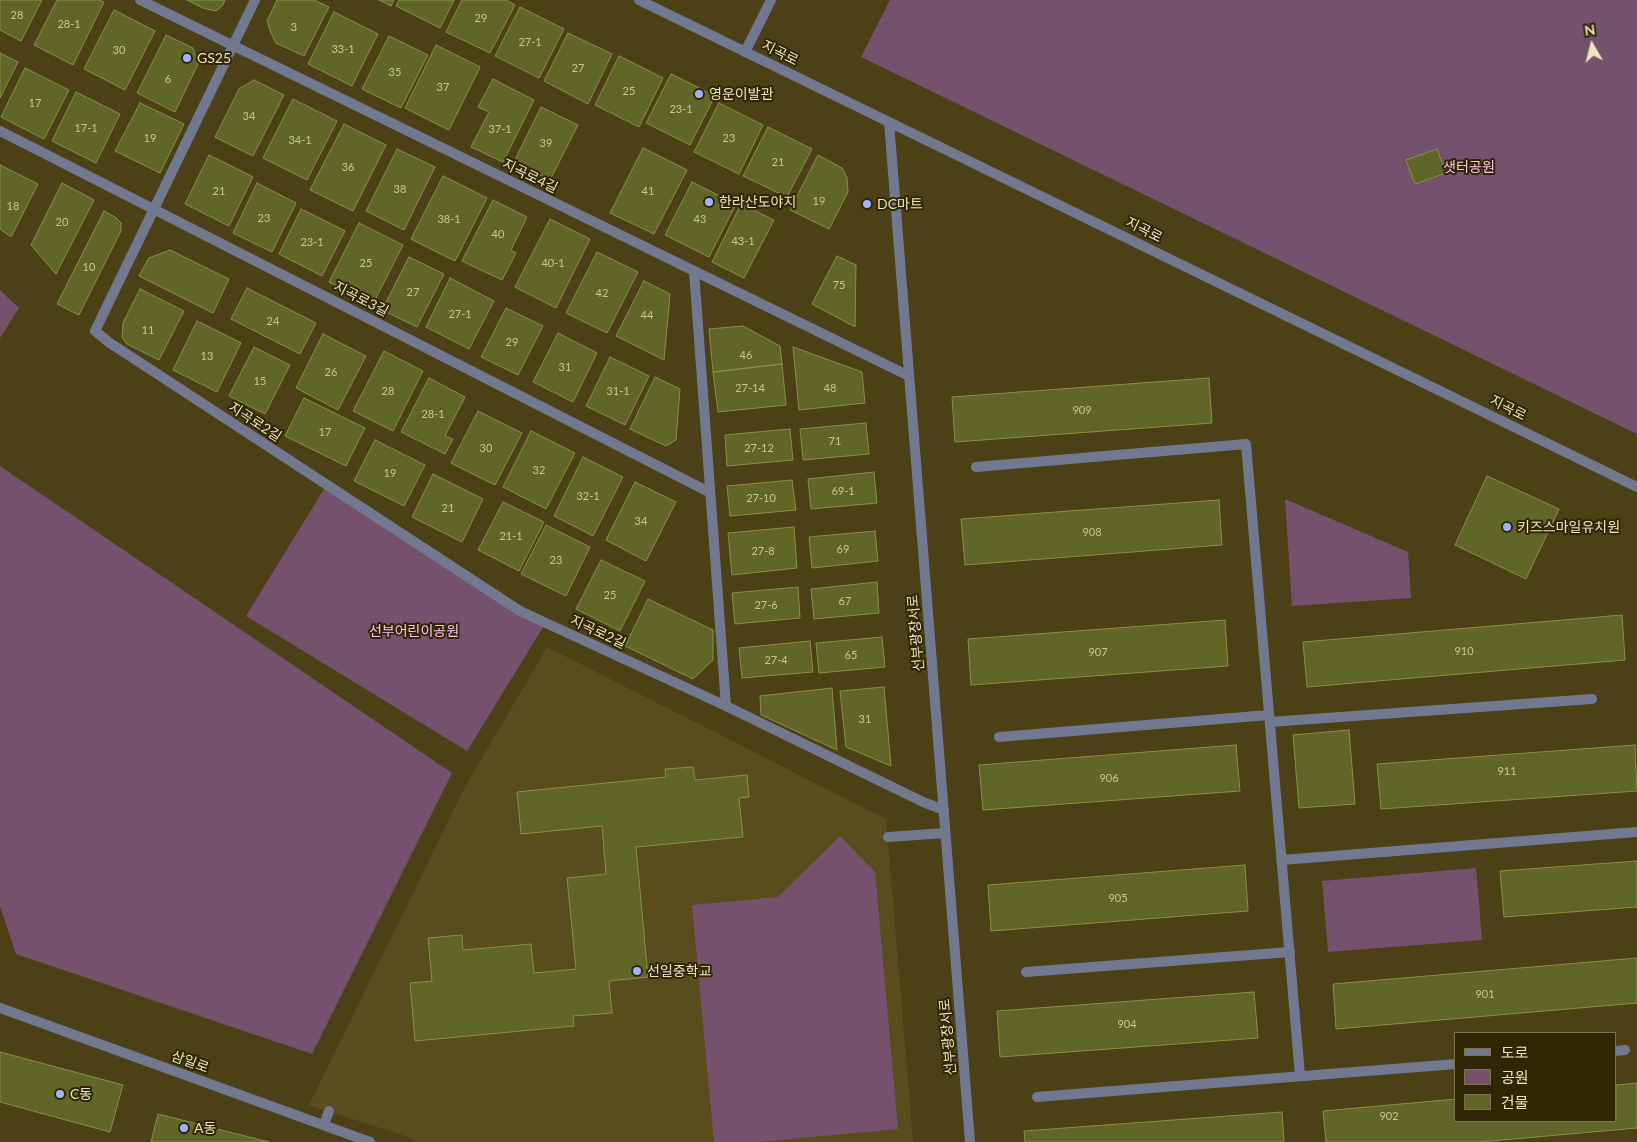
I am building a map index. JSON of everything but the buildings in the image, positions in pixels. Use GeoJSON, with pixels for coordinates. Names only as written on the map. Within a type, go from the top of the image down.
{"type":"FeatureCollection","features":[{"type":"Feature","properties":{"kind":"street","name":"지곡로4길"},"geometry":{"type":"LineString","coordinates":[[140,0],[909,376]]}},
{"type":"Feature","properties":{"kind":"street","name":"지곡로2길"},"geometry":{"type":"LineString","coordinates":[[256,0],[95,331],[110,343],[520,611],[726,706],[923,802],[944,810]]}},
{"type":"Feature","properties":{"kind":"street","name":"지곡로"},"geometry":{"type":"LineString","coordinates":[[639,0],[1637,487]]}},
{"type":"Feature","properties":{"kind":"street"},"geometry":{"type":"LineString","coordinates":[[745,52],[771,0]]}},
{"type":"Feature","properties":{"kind":"street","name":"선부광장서로"},"geometry":{"type":"LineString","coordinates":[[889,122],[970,1142]]}},
{"type":"Feature","properties":{"kind":"street","name":"지곡로3길"},"geometry":{"type":"LineString","coordinates":[[0,131],[709,492]]}},
{"type":"Feature","properties":{"kind":"street"},"geometry":{"type":"LineString","coordinates":[[694,271],[726,706]]}},
{"type":"Feature","properties":{"kind":"street"},"geometry":{"type":"LineString","coordinates":[[976,467],[1246,444],[1300,1076]]}},
{"type":"Feature","properties":{"kind":"street"},"geometry":{"type":"LineString","coordinates":[[999,737],[1269,718],[1592,700]]}},
{"type":"Feature","properties":{"kind":"street"},"geometry":{"type":"LineString","coordinates":[[1282,860],[1637,832]]}},
{"type":"Feature","properties":{"kind":"street"},"geometry":{"type":"LineString","coordinates":[[888,837],[945,833]]}},
{"type":"Feature","properties":{"kind":"street"},"geometry":{"type":"LineString","coordinates":[[1026,972],[1290,952]]}},
{"type":"Feature","properties":{"kind":"street","name":"삼일로"},"geometry":{"type":"LineString","coordinates":[[0,1008],[370,1142]]}},
{"type":"Feature","properties":{"kind":"street"},"geometry":{"type":"LineString","coordinates":[[1037,1097],[1454,1064]]}},
{"type":"Feature","properties":{"kind":"street"},"geometry":{"type":"LineString","coordinates":[[324,1125],[329,1111]]}},
{"type":"Feature","properties":{"kind":"shaded area","name":"선일중학교"},"geometry":{"type":"Polygon","coordinates":[[[547,647],[886,819],[913,1142],[414,1142],[411,1138],[309,1105],[465,787],[547,647]]]}},
{"type":"Feature","properties":{"kind":"green space","name":"샛터공원"},"geometry":{"type":"Polygon","coordinates":[[[890,0],[1637,0],[1637,434],[861,57],[890,0]]]}},
{"type":"Feature","properties":{"kind":"green space"},"geometry":{"type":"Polygon","coordinates":[[[0,290],[19,308],[0,338],[0,290]]]}},
{"type":"Feature","properties":{"kind":"green space"},"geometry":{"type":"Polygon","coordinates":[[[0,466],[452,773],[312,1054],[16,954],[0,906],[0,466]]]}},
{"type":"Feature","properties":{"kind":"green space","name":"선부어린이공원"},"geometry":{"type":"Polygon","coordinates":[[[324,489],[545,624],[467,751],[246,616],[324,489]]]}},
{"type":"Feature","properties":{"kind":"green space"},"geometry":{"type":"Polygon","coordinates":[[[1285,499],[1408,552],[1411,598],[1292,606],[1285,499]]]}},
{"type":"Feature","properties":{"kind":"green space"},"geometry":{"type":"Polygon","coordinates":[[[840,836],[875,872],[898,1129],[758,1142],[714,1142],[692,905],[778,897],[840,836]]]}},
{"type":"Feature","properties":{"kind":"green space"},"geometry":{"type":"Polygon","coordinates":[[[1476,868],[1482,940],[1328,952],[1322,881],[1476,868]]]}},
{"type":"Feature","properties":{"kind":"place","name":"GS25"},"geometry":{"type":"Point","coordinates":[187,58]}},
{"type":"Feature","properties":{"kind":"place","name":"영운이발관"},"geometry":{"type":"Point","coordinates":[699,94]}},
{"type":"Feature","properties":{"kind":"place","name":"한라산도야지"},"geometry":{"type":"Point","coordinates":[709,202]}},
{"type":"Feature","properties":{"kind":"place","name":"DC마트"},"geometry":{"type":"Point","coordinates":[867,204]}},
{"type":"Feature","properties":{"kind":"place","name":"키즈스마일유치원"},"geometry":{"type":"Point","coordinates":[1507,527]}},
{"type":"Feature","properties":{"kind":"place","name":"선일중학교"},"geometry":{"type":"Point","coordinates":[637,971]}},
{"type":"Feature","properties":{"kind":"place","name":"C동"},"geometry":{"type":"Point","coordinates":[60,1094]}},
{"type":"Feature","properties":{"kind":"place","name":"A동"},"geometry":{"type":"Point","coordinates":[184,1128]}}]}
